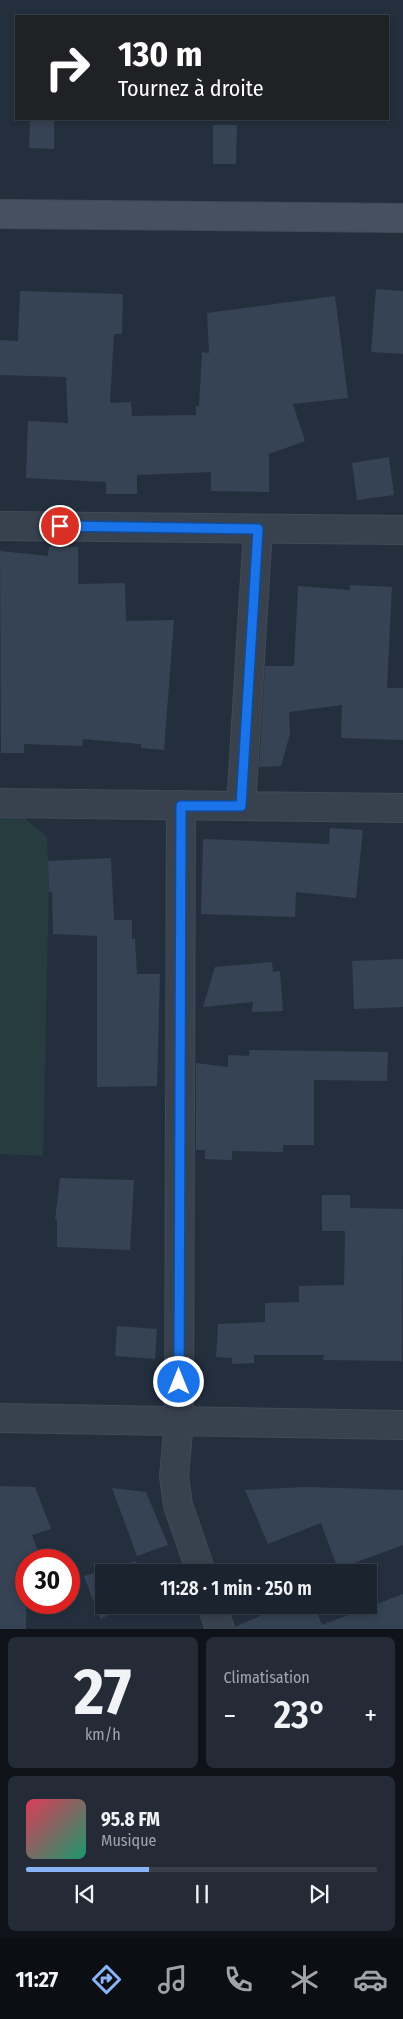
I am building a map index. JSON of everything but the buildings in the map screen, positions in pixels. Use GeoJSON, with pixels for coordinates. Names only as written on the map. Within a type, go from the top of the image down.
{"type":"FeatureCollection","features":[{"type":"Feature","properties":{"kind":"street"},"geometry":{"type":"LineString","coordinates":[[0,214],[403,218]]}},
{"type":"Feature","properties":{"kind":"street"},"geometry":{"type":"LineString","coordinates":[[0,526],[403,530]]}},
{"type":"Feature","properties":{"kind":"street"},"geometry":{"type":"LineString","coordinates":[[241,806],[258,529]]}},
{"type":"Feature","properties":{"kind":"street"},"geometry":{"type":"LineString","coordinates":[[0,803],[403,808]]}},
{"type":"Feature","properties":{"kind":"street"},"geometry":{"type":"LineString","coordinates":[[181,806],[179,1421],[174,1476],[178,1506],[198,1564]]}},
{"type":"Feature","properties":{"kind":"street"},"geometry":{"type":"LineString","coordinates":[[0,1418],[403,1425]]}},
{"type":"Feature","properties":{"kind":"street"},"geometry":{"type":"LineString","coordinates":[[215,1614],[220,1629]]}},
{"type":"Feature","properties":{"kind":"green space"},"geometry":{"type":"Polygon","coordinates":[[[0,797],[47,837],[49,885],[43,1156],[0,1154],[0,797]]]}},
{"type":"Feature","properties":{"kind":"route"},"geometry":{"type":"LineString","coordinates":[[60,526],[258,529],[241,806],[181,806],[179,1382]]}}]}
